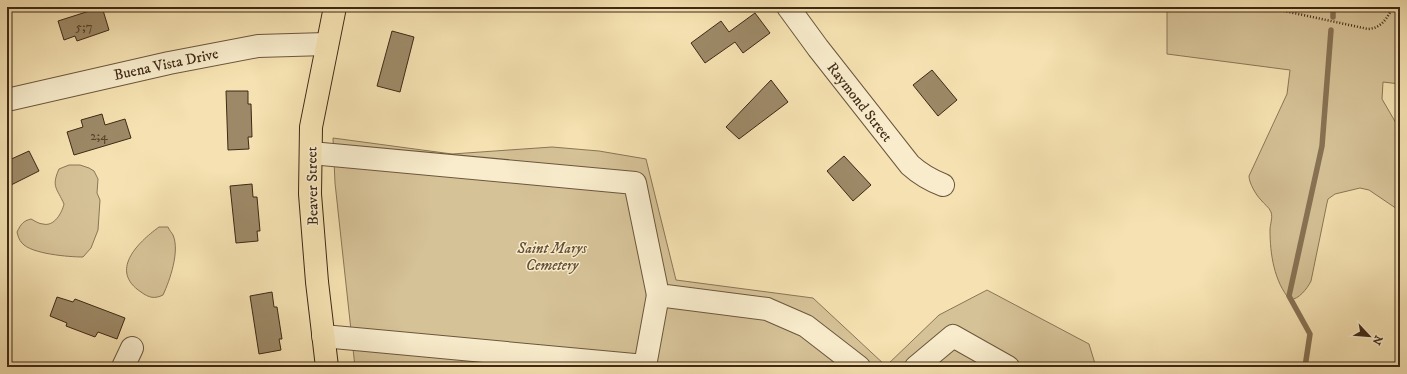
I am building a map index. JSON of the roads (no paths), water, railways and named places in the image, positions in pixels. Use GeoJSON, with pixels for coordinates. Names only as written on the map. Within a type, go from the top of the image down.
{"type":"FeatureCollection","features":[{"type":"Feature","properties":{"kind":"main road","name":"Beaver Street"},"geometry":{"type":"LineString","coordinates":[[327,367],[317,282],[310,194],[311,127],[326,44],[335,7]]}},
{"type":"Feature","properties":{"kind":"street","name":"Raymond Street"},"geometry":{"type":"LineString","coordinates":[[788,7],[818,48],[910,165],[919,173],[943,185]]}},
{"type":"Feature","properties":{"kind":"street","name":"Buena Vista Drive"},"geometry":{"type":"LineString","coordinates":[[7,100],[169,63],[258,46],[326,44]]}},
{"type":"Feature","properties":{"kind":"street"},"geometry":{"type":"LineString","coordinates":[[311,153],[635,183],[658,295],[645,366],[323,336]]}},
{"type":"Feature","properties":{"kind":"street"},"geometry":{"type":"LineString","coordinates":[[658,295],[767,309],[806,326],[859,367]]}},
{"type":"Feature","properties":{"kind":"street"},"geometry":{"type":"LineString","coordinates":[[916,367],[953,336],[1008,367]]}},
{"type":"Feature","properties":{"kind":"street"},"geometry":{"type":"LineString","coordinates":[[123,367],[132,348]]}},
{"type":"Feature","properties":{"kind":"waterway"},"geometry":{"type":"LineString","coordinates":[[1333,7],[1333,17]]}},
{"type":"Feature","properties":{"kind":"waterway"},"geometry":{"type":"LineString","coordinates":[[1305,367],[1310,334],[1289,296],[1322,146],[1331,30]]}},
{"type":"Feature","properties":{"kind":"park label","name":"Saint Marys Cemetery"},"geometry":{"type":"Point","coordinates":[552,256]}}]}
